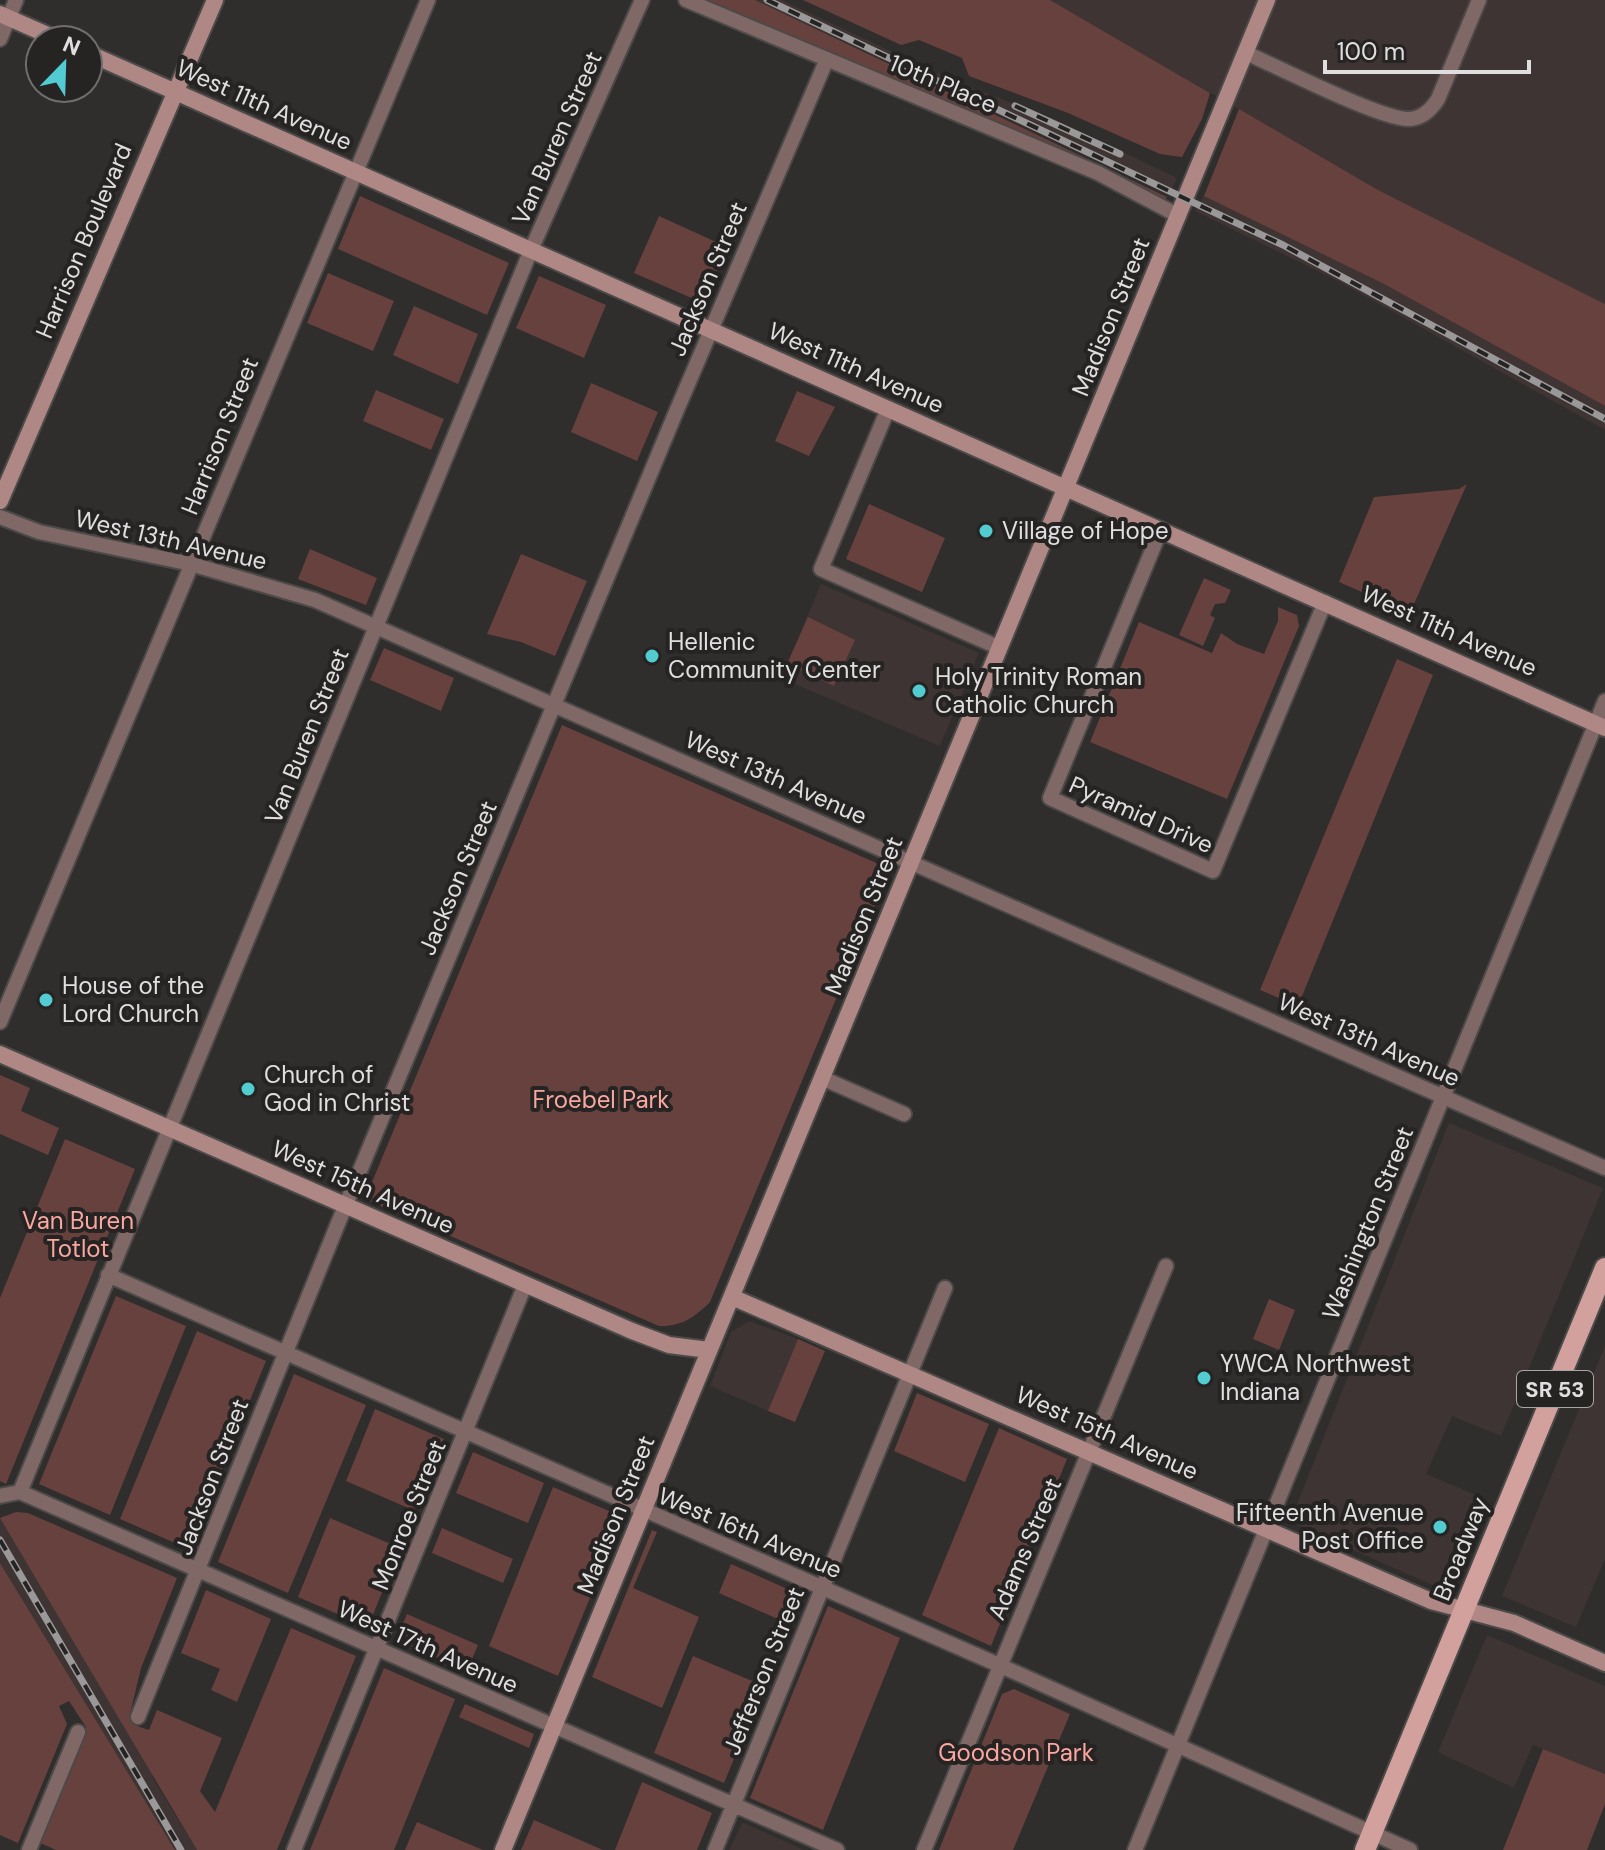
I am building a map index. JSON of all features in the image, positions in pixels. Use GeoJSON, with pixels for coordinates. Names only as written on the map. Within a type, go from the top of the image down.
{"type":"FeatureCollection","features":[{"type":"Feature","properties":{"kind":"main road","name":"Broadway"},"geometry":{"type":"LineString","coordinates":[[1369,1842],[1605,1268]]}},
{"type":"Feature","properties":{"kind":"street"},"geometry":{"type":"LineString","coordinates":[[0,39],[4,16],[16,0]]}},
{"type":"Feature","properties":{"kind":"street","name":"Harrison Boulevard"},"geometry":{"type":"LineString","coordinates":[[0,501],[215,0]]}},
{"type":"Feature","properties":{"kind":"street","name":"Harrison Street"},"geometry":{"type":"LineString","coordinates":[[0,1022],[428,0]]}},
{"type":"Feature","properties":{"kind":"street","name":"Van Buren Street"},"geometry":{"type":"LineString","coordinates":[[20,1492],[531,250],[642,0]]}},
{"type":"Feature","properties":{"kind":"street","name":"10th Place"},"geometry":{"type":"LineString","coordinates":[[686,0],[1098,173],[1179,216]]}},
{"type":"Feature","properties":{"kind":"street","name":"Madison Street"},"geometry":{"type":"LineString","coordinates":[[503,1850],[1267,0]]}},
{"type":"Feature","properties":{"kind":"street"},"geometry":{"type":"LineString","coordinates":[[1246,53],[1390,115],[1418,117],[1427,113],[1438,99],[1479,0]]}},
{"type":"Feature","properties":{"kind":"street"},"geometry":{"type":"LineString","coordinates":[[4,16],[24,25]]}},
{"type":"Feature","properties":{"kind":"street","name":"Jackson Street"},"geometry":{"type":"LineString","coordinates":[[138,1717],[284,1354],[710,330],[827,59]]}},
{"type":"Feature","properties":{"kind":"street","name":"West 11th Avenue"},"geometry":{"type":"LineString","coordinates":[[104,60],[1600,726]]}},
{"type":"Feature","properties":{"kind":"street"},"geometry":{"type":"LineString","coordinates":[[888,409],[821,569],[1000,648]]}},
{"type":"Feature","properties":{"kind":"street","name":"West 13th Avenue"},"geometry":{"type":"LineString","coordinates":[[0,517],[39,532],[92,546],[191,564],[315,600],[1605,1168]]}},
{"type":"Feature","properties":{"kind":"street","name":"Pyramid Drive"},"geometry":{"type":"LineString","coordinates":[[1161,529],[1050,798],[1199,865],[1213,871],[1325,602]]}},
{"type":"Feature","properties":{"kind":"street","name":"Washington Street"},"geometry":{"type":"LineString","coordinates":[[1135,1850],[1443,1097],[1600,726],[1605,701]]}},
{"type":"Feature","properties":{"kind":"street","name":"West 15th Avenue"},"geometry":{"type":"LineString","coordinates":[[0,1054],[653,1340],[709,1350]]}},
{"type":"Feature","properties":{"kind":"street"},"geometry":{"type":"LineString","coordinates":[[822,1078],[904,1114]]}},
{"type":"Feature","properties":{"kind":"street","name":"Adams Street"},"geometry":{"type":"LineString","coordinates":[[924,1850],[1166,1266]]}},
{"type":"Feature","properties":{"kind":"street","name":"West 16th Avenue"},"geometry":{"type":"LineString","coordinates":[[108,1275],[999,1665],[1178,1746],[1369,1842],[1410,1850]]}},
{"type":"Feature","properties":{"kind":"street","name":"Monroe Street"},"geometry":{"type":"LineString","coordinates":[[294,1850],[379,1649],[525,1285]]}},
{"type":"Feature","properties":{"kind":"street","name":"Jefferson Street"},"geometry":{"type":"LineString","coordinates":[[715,1850],[945,1288]]}},
{"type":"Feature","properties":{"kind":"street","name":"West 15th Avenue"},"geometry":{"type":"LineString","coordinates":[[732,1297],[1431,1601],[1514,1623],[1605,1663]]}},
{"type":"Feature","properties":{"kind":"street"},"geometry":{"type":"LineString","coordinates":[[0,1496],[20,1492]]}},
{"type":"Feature","properties":{"kind":"street","name":"West 17th Avenue"},"geometry":{"type":"LineString","coordinates":[[20,1492],[837,1850]]}},
{"type":"Feature","properties":{"kind":"street"},"geometry":{"type":"LineString","coordinates":[[29,1850],[78,1732]]}},
{"type":"Feature","properties":{"kind":"shaded area"},"geometry":{"type":"Polygon","coordinates":[[[755,0],[782,0],[952,80],[1054,119],[1177,178],[1169,195],[755,0]]]}},
{"type":"Feature","properties":{"kind":"shaded area"},"geometry":{"type":"Polygon","coordinates":[[[1050,0],[1605,0],[1605,304],[1378,190],[1050,0]]]}},
{"type":"Feature","properties":{"kind":"shaded area"},"geometry":{"type":"Polygon","coordinates":[[[1205,193],[1384,284],[1605,406],[1605,430],[1338,281],[1195,211],[1205,193]]]}},
{"type":"Feature","properties":{"kind":"shaded area"},"geometry":{"type":"Polygon","coordinates":[[[821,584],[979,653],[940,746],[781,678],[821,584]]]}},
{"type":"Feature","properties":{"kind":"shaded area"},"geometry":{"type":"Polygon","coordinates":[[[1449,1123],[1603,1188],[1501,1436],[1452,1416],[1426,1474],[1476,1495],[1437,1587],[1290,1522],[1449,1123]]]}},
{"type":"Feature","properties":{"kind":"shaded area"},"geometry":{"type":"Polygon","coordinates":[[[749,1321],[798,1339],[768,1411],[710,1386],[731,1332],[749,1321]]]}},
{"type":"Feature","properties":{"kind":"shaded area"},"geometry":{"type":"Polygon","coordinates":[[[1605,1346],[1605,1559],[1576,1627],[1502,1596],[1605,1346]]]}},
{"type":"Feature","properties":{"kind":"shaded area"},"geometry":{"type":"Polygon","coordinates":[[[0,1518],[197,1850],[175,1850],[0,1563],[0,1518]]]}},
{"type":"Feature","properties":{"kind":"shaded area"},"geometry":{"type":"Polygon","coordinates":[[[1487,1635],[1605,1686],[1605,1774],[1533,1745],[1514,1788],[1438,1752],[1487,1635]]]}},
{"type":"Feature","properties":{"kind":"shaded area"},"geometry":{"type":"Polygon","coordinates":[[[744,1823],[804,1850],[729,1850],[744,1823]]]}},
{"type":"Feature","properties":{"kind":"green space"},"geometry":{"type":"Polygon","coordinates":[[[698,0],[755,0],[1167,197],[1164,202],[698,0]]]}},
{"type":"Feature","properties":{"kind":"green space"},"geometry":{"type":"Polygon","coordinates":[[[803,0],[1050,0],[1210,93],[1202,119],[1182,157],[1160,154],[1068,113],[969,76],[962,58],[919,40],[901,45],[803,0]]]}},
{"type":"Feature","properties":{"kind":"green space"},"geometry":{"type":"Polygon","coordinates":[[[1239,109],[1378,190],[1605,304],[1605,406],[1384,284],[1204,196],[1239,109]]]}},
{"type":"Feature","properties":{"kind":"green space"},"geometry":{"type":"Polygon","coordinates":[[[360,196],[509,263],[487,315],[338,249],[360,196]]]}},
{"type":"Feature","properties":{"kind":"green space"},"geometry":{"type":"Polygon","coordinates":[[[659,216],[727,247],[703,303],[634,273],[659,216]]]}},
{"type":"Feature","properties":{"kind":"green space"},"geometry":{"type":"Polygon","coordinates":[[[328,273],[394,301],[373,351],[307,323],[328,273]]]}},
{"type":"Feature","properties":{"kind":"green space"},"geometry":{"type":"Polygon","coordinates":[[[539,276],[606,305],[584,358],[516,328],[539,276]]]}},
{"type":"Feature","properties":{"kind":"green space"},"geometry":{"type":"Polygon","coordinates":[[[414,306],[478,334],[458,384],[393,355],[414,306]]]}},
{"type":"Feature","properties":{"kind":"green space"},"geometry":{"type":"Polygon","coordinates":[[[591,383],[658,412],[637,461],[571,432],[591,383]]]}},
{"type":"Feature","properties":{"kind":"green space"},"geometry":{"type":"Polygon","coordinates":[[[376,390],[444,419],[431,450],[363,421],[376,390]]]}},
{"type":"Feature","properties":{"kind":"green space"},"geometry":{"type":"Polygon","coordinates":[[[797,391],[835,407],[809,456],[775,441],[797,391]]]}},
{"type":"Feature","properties":{"kind":"green space"},"geometry":{"type":"Polygon","coordinates":[[[1467,484],[1410,613],[1339,582],[1374,497],[1459,489],[1467,484]]]}},
{"type":"Feature","properties":{"kind":"green space"},"geometry":{"type":"Polygon","coordinates":[[[869,504],[945,538],[922,592],[846,559],[869,504]]]}},
{"type":"Feature","properties":{"kind":"green space"},"geometry":{"type":"Polygon","coordinates":[[[310,549],[377,578],[366,605],[298,579],[310,549]]]}},
{"type":"Feature","properties":{"kind":"green space"},"geometry":{"type":"Polygon","coordinates":[[[521,554],[587,581],[555,656],[521,642],[487,634],[521,554]]]}},
{"type":"Feature","properties":{"kind":"green space"},"geometry":{"type":"Polygon","coordinates":[[[1204,578],[1231,590],[1225,603],[1215,604],[1210,615],[1215,618],[1203,646],[1179,635],[1204,578]]]}},
{"type":"Feature","properties":{"kind":"green space"},"geometry":{"type":"Polygon","coordinates":[[[1278,607],[1297,615],[1299,626],[1227,799],[1090,742],[1139,622],[1212,653],[1221,633],[1237,644],[1264,654],[1278,621],[1278,607]]]}},
{"type":"Feature","properties":{"kind":"green space"},"geometry":{"type":"Polygon","coordinates":[[[808,617],[855,640],[834,686],[787,664],[808,617]]]}},
{"type":"Feature","properties":{"kind":"green space"},"geometry":{"type":"Polygon","coordinates":[[[384,648],[454,678],[441,711],[370,680],[384,648]]]}},
{"type":"Feature","properties":{"kind":"green space"},"geometry":{"type":"Polygon","coordinates":[[[1397,659],[1433,675],[1298,1006],[1260,990],[1397,659]]]}},
{"type":"Feature","properties":{"kind":"green space","name":"Froebel Park"},"geometry":{"type":"Polygon","coordinates":[[[562,725],[890,869],[710,1302],[693,1316],[674,1325],[659,1326],[365,1199],[562,725]]]}},
{"type":"Feature","properties":{"kind":"green space"},"geometry":{"type":"Polygon","coordinates":[[[0,1075],[30,1088],[21,1111],[59,1128],[48,1155],[0,1134],[0,1075]]]}},
{"type":"Feature","properties":{"kind":"green space","name":"Van Buren Totlot"},"geometry":{"type":"Polygon","coordinates":[[[65,1139],[135,1169],[6,1484],[0,1481],[0,1298],[65,1139]]]}},
{"type":"Feature","properties":{"kind":"green space"},"geometry":{"type":"Polygon","coordinates":[[[116,1296],[186,1326],[110,1515],[39,1484],[116,1296]]]}},
{"type":"Feature","properties":{"kind":"green space"},"geometry":{"type":"Polygon","coordinates":[[[1269,1299],[1295,1310],[1279,1350],[1253,1339],[1269,1299]]]}},
{"type":"Feature","properties":{"kind":"green space"},"geometry":{"type":"Polygon","coordinates":[[[197,1331],[266,1361],[189,1549],[120,1519],[197,1331]]]}},
{"type":"Feature","properties":{"kind":"green space"},"geometry":{"type":"Polygon","coordinates":[[[798,1339],[825,1351],[795,1422],[768,1411],[798,1339]]]}},
{"type":"Feature","properties":{"kind":"green space"},"geometry":{"type":"Polygon","coordinates":[[[294,1374],[366,1405],[288,1593],[218,1562],[294,1374]]]}},
{"type":"Feature","properties":{"kind":"green space"},"geometry":{"type":"Polygon","coordinates":[[[917,1393],[989,1424],[965,1482],[894,1451],[917,1393]]]}},
{"type":"Feature","properties":{"kind":"green space"},"geometry":{"type":"Polygon","coordinates":[[[375,1409],[444,1439],[415,1511],[346,1481],[375,1409]]]}},
{"type":"Feature","properties":{"kind":"green space"},"geometry":{"type":"Polygon","coordinates":[[[999,1428],[1067,1459],[991,1646],[922,1615],[999,1428]]]}},
{"type":"Feature","properties":{"kind":"green space"},"geometry":{"type":"Polygon","coordinates":[[[473,1452],[544,1483],[528,1523],[456,1493],[473,1452]]]}},
{"type":"Feature","properties":{"kind":"green space"},"geometry":{"type":"Polygon","coordinates":[[[553,1487],[623,1517],[558,1676],[489,1646],[553,1487]]]}},
{"type":"Feature","properties":{"kind":"green space"},"geometry":{"type":"Polygon","coordinates":[[[16,1512],[28,1513],[177,1578],[141,1668],[130,1714],[137,1726],[149,1730],[157,1710],[222,1738],[200,1791],[215,1812],[291,1628],[356,1656],[277,1850],[197,1850],[0,1518],[16,1512]]]}},
{"type":"Feature","properties":{"kind":"green space"},"geometry":{"type":"Polygon","coordinates":[[[330,1518],[400,1548],[368,1627],[298,1597],[330,1518]]]}},
{"type":"Feature","properties":{"kind":"green space"},"geometry":{"type":"Polygon","coordinates":[[[442,1528],[513,1559],[503,1583],[432,1553],[442,1528]]]}},
{"type":"Feature","properties":{"kind":"green space"},"geometry":{"type":"Polygon","coordinates":[[[652,1530],[657,1532],[633,1588],[699,1617],[662,1708],[592,1677],[652,1530]]]}},
{"type":"Feature","properties":{"kind":"green space"},"geometry":{"type":"Polygon","coordinates":[[[0,1563],[175,1850],[56,1850],[38,1842],[86,1727],[69,1701],[59,1706],[67,1724],[18,1843],[0,1835],[0,1563]]]}},
{"type":"Feature","properties":{"kind":"green space"},"geometry":{"type":"Polygon","coordinates":[[[731,1564],[801,1595],[789,1624],[719,1593],[731,1564]]]}},
{"type":"Feature","properties":{"kind":"green space"},"geometry":{"type":"Polygon","coordinates":[[[206,1590],[271,1619],[237,1702],[211,1690],[220,1669],[181,1653],[206,1590]]]}},
{"type":"Feature","properties":{"kind":"green space"},"geometry":{"type":"Polygon","coordinates":[[[828,1606],[900,1638],[823,1830],[750,1798],[828,1606]]]}},
{"type":"Feature","properties":{"kind":"green space"},"geometry":{"type":"Polygon","coordinates":[[[407,1614],[478,1645],[467,1671],[396,1640],[407,1614]]]}},
{"type":"Feature","properties":{"kind":"green space"},"geometry":{"type":"Polygon","coordinates":[[[693,1656],[764,1686],[724,1783],[654,1753],[693,1656]]]}},
{"type":"Feature","properties":{"kind":"green space"},"geometry":{"type":"Polygon","coordinates":[[[384,1668],[455,1699],[394,1850],[310,1850],[384,1668]]]}},
{"type":"Feature","properties":{"kind":"green space","name":"Goodson Park"},"geometry":{"type":"Polygon","coordinates":[[[1014,1689],[1070,1714],[1013,1850],[939,1850],[1002,1694],[1014,1689]]]}},
{"type":"Feature","properties":{"kind":"green space"},"geometry":{"type":"Polygon","coordinates":[[[465,1704],[534,1734],[529,1748],[459,1717],[465,1704]]]}},
{"type":"Feature","properties":{"kind":"green space"},"geometry":{"type":"Polygon","coordinates":[[[1543,1749],[1605,1774],[1605,1804],[1587,1850],[1503,1850],[1543,1749]]]}},
{"type":"Feature","properties":{"kind":"green space"},"geometry":{"type":"Polygon","coordinates":[[[642,1782],[712,1813],[697,1850],[615,1850],[642,1782]]]}},
{"type":"Feature","properties":{"kind":"green space"},"geometry":{"type":"Polygon","coordinates":[[[534,1820],[603,1850],[521,1850],[534,1820]]]}},
{"type":"Feature","properties":{"kind":"green space"},"geometry":{"type":"Polygon","coordinates":[[[417,1822],[483,1850],[405,1850],[417,1822]]]}},
{"type":"Feature","properties":{"kind":"railway"},"geometry":{"type":"LineString","coordinates":[[767,0],[1283,245],[1605,419]]}},
{"type":"Feature","properties":{"kind":"railway"},"geometry":{"type":"LineString","coordinates":[[1015,106],[1120,154]]}},
{"type":"Feature","properties":{"kind":"railway"},"geometry":{"type":"LineString","coordinates":[[0,1540],[181,1850]]}},
{"type":"Feature","properties":{"kind":"place","name":"Village of Hope"},"geometry":{"type":"Point","coordinates":[986,531]}},
{"type":"Feature","properties":{"kind":"place","name":"Hellenic Community Center"},"geometry":{"type":"Point","coordinates":[652,656]}},
{"type":"Feature","properties":{"kind":"place","name":"Holy Trinity Roman Catholic Church"},"geometry":{"type":"Point","coordinates":[919,691]}},
{"type":"Feature","properties":{"kind":"place","name":"House of the Lord Church"},"geometry":{"type":"Point","coordinates":[46,1000]}},
{"type":"Feature","properties":{"kind":"place","name":"Church of God in Christ"},"geometry":{"type":"Point","coordinates":[248,1089]}},
{"type":"Feature","properties":{"kind":"place","name":"YWCA Northwest Indiana"},"geometry":{"type":"Point","coordinates":[1204,1378]}},
{"type":"Feature","properties":{"kind":"place","name":"Fifteenth Avenue Post Office"},"geometry":{"type":"Point","coordinates":[1440,1527]}}]}
